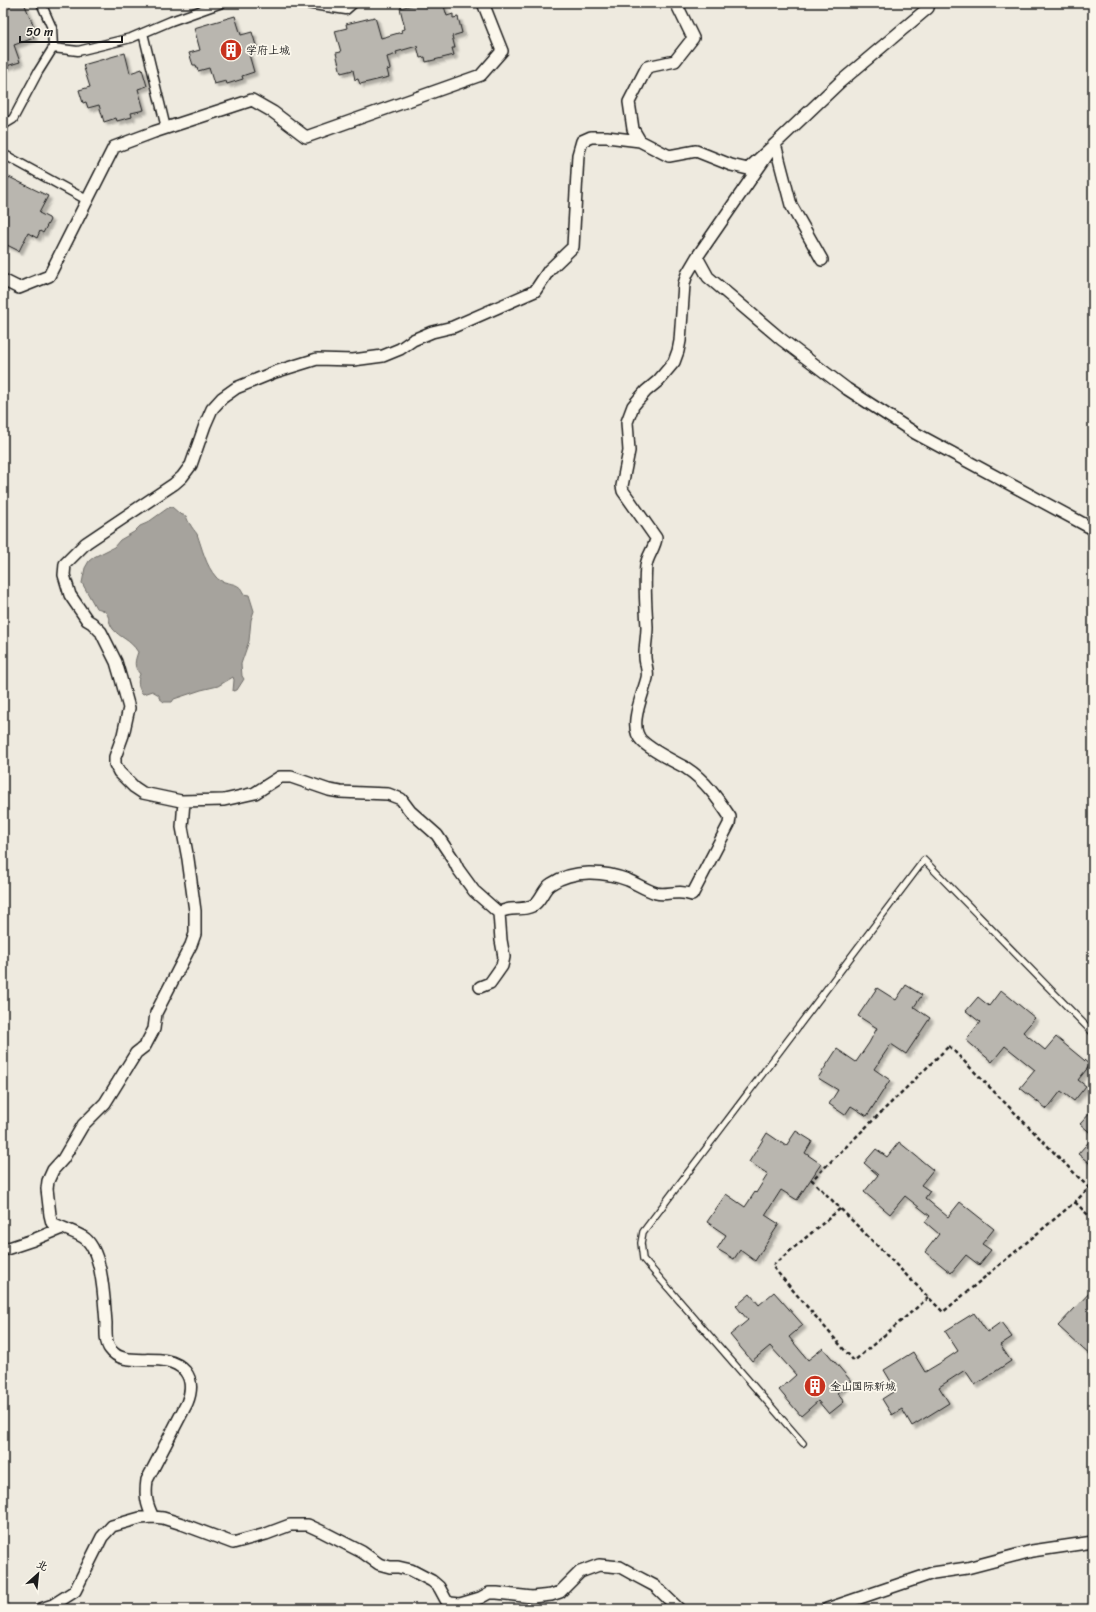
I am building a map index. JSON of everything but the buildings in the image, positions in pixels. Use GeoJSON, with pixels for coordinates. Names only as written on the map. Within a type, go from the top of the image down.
{"type":"FeatureCollection","features":[{"type":"Feature","properties":{"kind":"street"},"geometry":{"type":"LineString","coordinates":[[3,125],[13,119],[38,72],[53,48],[52,28],[40,3]]}},
{"type":"Feature","properties":{"kind":"street"},"geometry":{"type":"LineString","coordinates":[[53,48],[78,51],[131,38],[171,21],[222,3]]}},
{"type":"Feature","properties":{"kind":"street"},"geometry":{"type":"LineString","coordinates":[[300,3],[346,10],[354,3]]}},
{"type":"Feature","properties":{"kind":"street"},"geometry":{"type":"LineString","coordinates":[[3,280],[19,288],[49,276],[114,147],[166,128],[252,100],[273,112],[306,137],[481,75],[502,51],[483,3]]}},
{"type":"Feature","properties":{"kind":"street"},"geometry":{"type":"LineString","coordinates":[[640,141],[633,129],[629,102],[647,67],[675,61],[693,38],[676,3]]}},
{"type":"Feature","properties":{"kind":"street"},"geometry":{"type":"LineString","coordinates":[[480,987],[490,983],[502,966],[504,957],[499,913],[474,891],[436,835],[410,811],[401,799],[388,794],[340,792],[329,790],[291,777],[280,777],[255,793],[224,800],[184,801],[143,793],[126,780],[115,764],[115,757],[123,735],[129,708],[127,697],[116,662],[101,632],[87,620],[70,595],[64,575],[65,564],[86,543],[174,484],[182,477],[191,465],[212,409],[222,398],[236,388],[275,372],[317,359],[353,360],[383,356],[400,350],[413,340],[432,332],[453,327],[535,291],[549,270],[573,248],[578,155],[582,141],[591,136],[640,141],[669,156],[696,151],[731,166],[748,169],[840,83],[928,8],[929,3]]}},
{"type":"Feature","properties":{"kind":"street"},"geometry":{"type":"LineString","coordinates":[[143,33],[166,128]]}},
{"type":"Feature","properties":{"kind":"street"},"geometry":{"type":"LineString","coordinates":[[499,913],[504,909],[522,909],[536,904],[550,884],[562,879],[589,872],[614,876],[657,893],[676,892],[692,894],[729,824],[730,817],[708,788],[688,769],[642,742],[636,734],[635,727],[648,676],[647,664],[644,656],[647,629],[646,564],[650,552],[655,544],[656,538],[623,491],[622,486],[629,451],[628,422],[633,406],[646,390],[668,371],[676,357],[680,341],[684,284],[687,274],[697,257],[775,144]]}},
{"type":"Feature","properties":{"kind":"street"},"geometry":{"type":"LineString","coordinates":[[775,144],[791,205],[822,260]]}},
{"type":"Feature","properties":{"kind":"street"},"geometry":{"type":"LineString","coordinates":[[3,154],[87,200]]}},
{"type":"Feature","properties":{"kind":"street"},"geometry":{"type":"LineString","coordinates":[[697,257],[708,277],[781,339],[847,389],[915,433],[1093,529]]}},
{"type":"Feature","properties":{"kind":"street"},"geometry":{"type":"LineString","coordinates":[[153,1517],[146,1500],[145,1491],[147,1480],[187,1403],[190,1393],[190,1380],[187,1373],[181,1367],[172,1362],[159,1359],[123,1358],[109,1349],[104,1287],[99,1265],[90,1244],[83,1237],[52,1222],[50,1215],[48,1181],[53,1170],[63,1159],[83,1125],[105,1103],[136,1053],[145,1046],[154,1029],[156,1013],[191,945],[195,934],[195,911],[191,875],[182,827],[184,801]]}},
{"type":"Feature","properties":{"kind":"street"},"geometry":{"type":"LineString","coordinates":[[3,1250],[62,1228]]}},
{"type":"Feature","properties":{"kind":"street"},"geometry":{"type":"LineString","coordinates":[[41,1609],[52,1605],[75,1591],[102,1537],[112,1526],[140,1518],[153,1517],[163,1518],[182,1524],[233,1543],[266,1534],[290,1525],[308,1525],[362,1552],[379,1564],[411,1570],[432,1581],[439,1586],[446,1600],[450,1603],[460,1604],[480,1598],[489,1593],[532,1597],[560,1592],[580,1572],[599,1565],[620,1567],[655,1586],[679,1609]]}},
{"type":"Feature","properties":{"kind":"street"},"geometry":{"type":"LineString","coordinates":[[827,1609],[933,1573],[967,1568],[1032,1551],[1093,1542]]}},
{"type":"Feature","properties":{"kind":"lane"},"geometry":{"type":"LineString","coordinates":[[803,1443],[643,1259],[641,1243],[643,1232],[924,860],[1093,1033]]}},
{"type":"Feature","properties":{"kind":"path"},"geometry":{"type":"LineString","coordinates":[[949,1046],[1089,1188],[1075,1202],[943,1312],[812,1180],[949,1046]]}},
{"type":"Feature","properties":{"kind":"path"},"geometry":{"type":"LineString","coordinates":[[1075,1202],[1093,1220]]}},
{"type":"Feature","properties":{"kind":"path"},"geometry":{"type":"LineString","coordinates":[[840,1209],[772,1266],[854,1361],[928,1298]]}},
{"type":"Feature","properties":{"kind":"shaded area"},"geometry":{"type":"Polygon","coordinates":[[[172,507],[180,514],[186,516],[197,534],[207,562],[216,577],[219,580],[239,587],[243,594],[249,595],[254,611],[251,620],[249,641],[241,664],[242,676],[244,679],[237,690],[233,691],[233,677],[218,686],[174,699],[172,702],[164,702],[159,698],[159,695],[152,691],[143,694],[141,692],[138,685],[140,674],[135,663],[138,652],[132,644],[113,629],[107,613],[96,608],[82,583],[85,568],[89,561],[114,547],[120,540],[134,532],[140,526],[172,507]]]}},
{"type":"Feature","properties":{"kind":"place","name":"学府上城"},"geometry":{"type":"Point","coordinates":[231,50]}},
{"type":"Feature","properties":{"kind":"place","name":"金山国际新城"},"geometry":{"type":"Point","coordinates":[815,1386]}}]}
